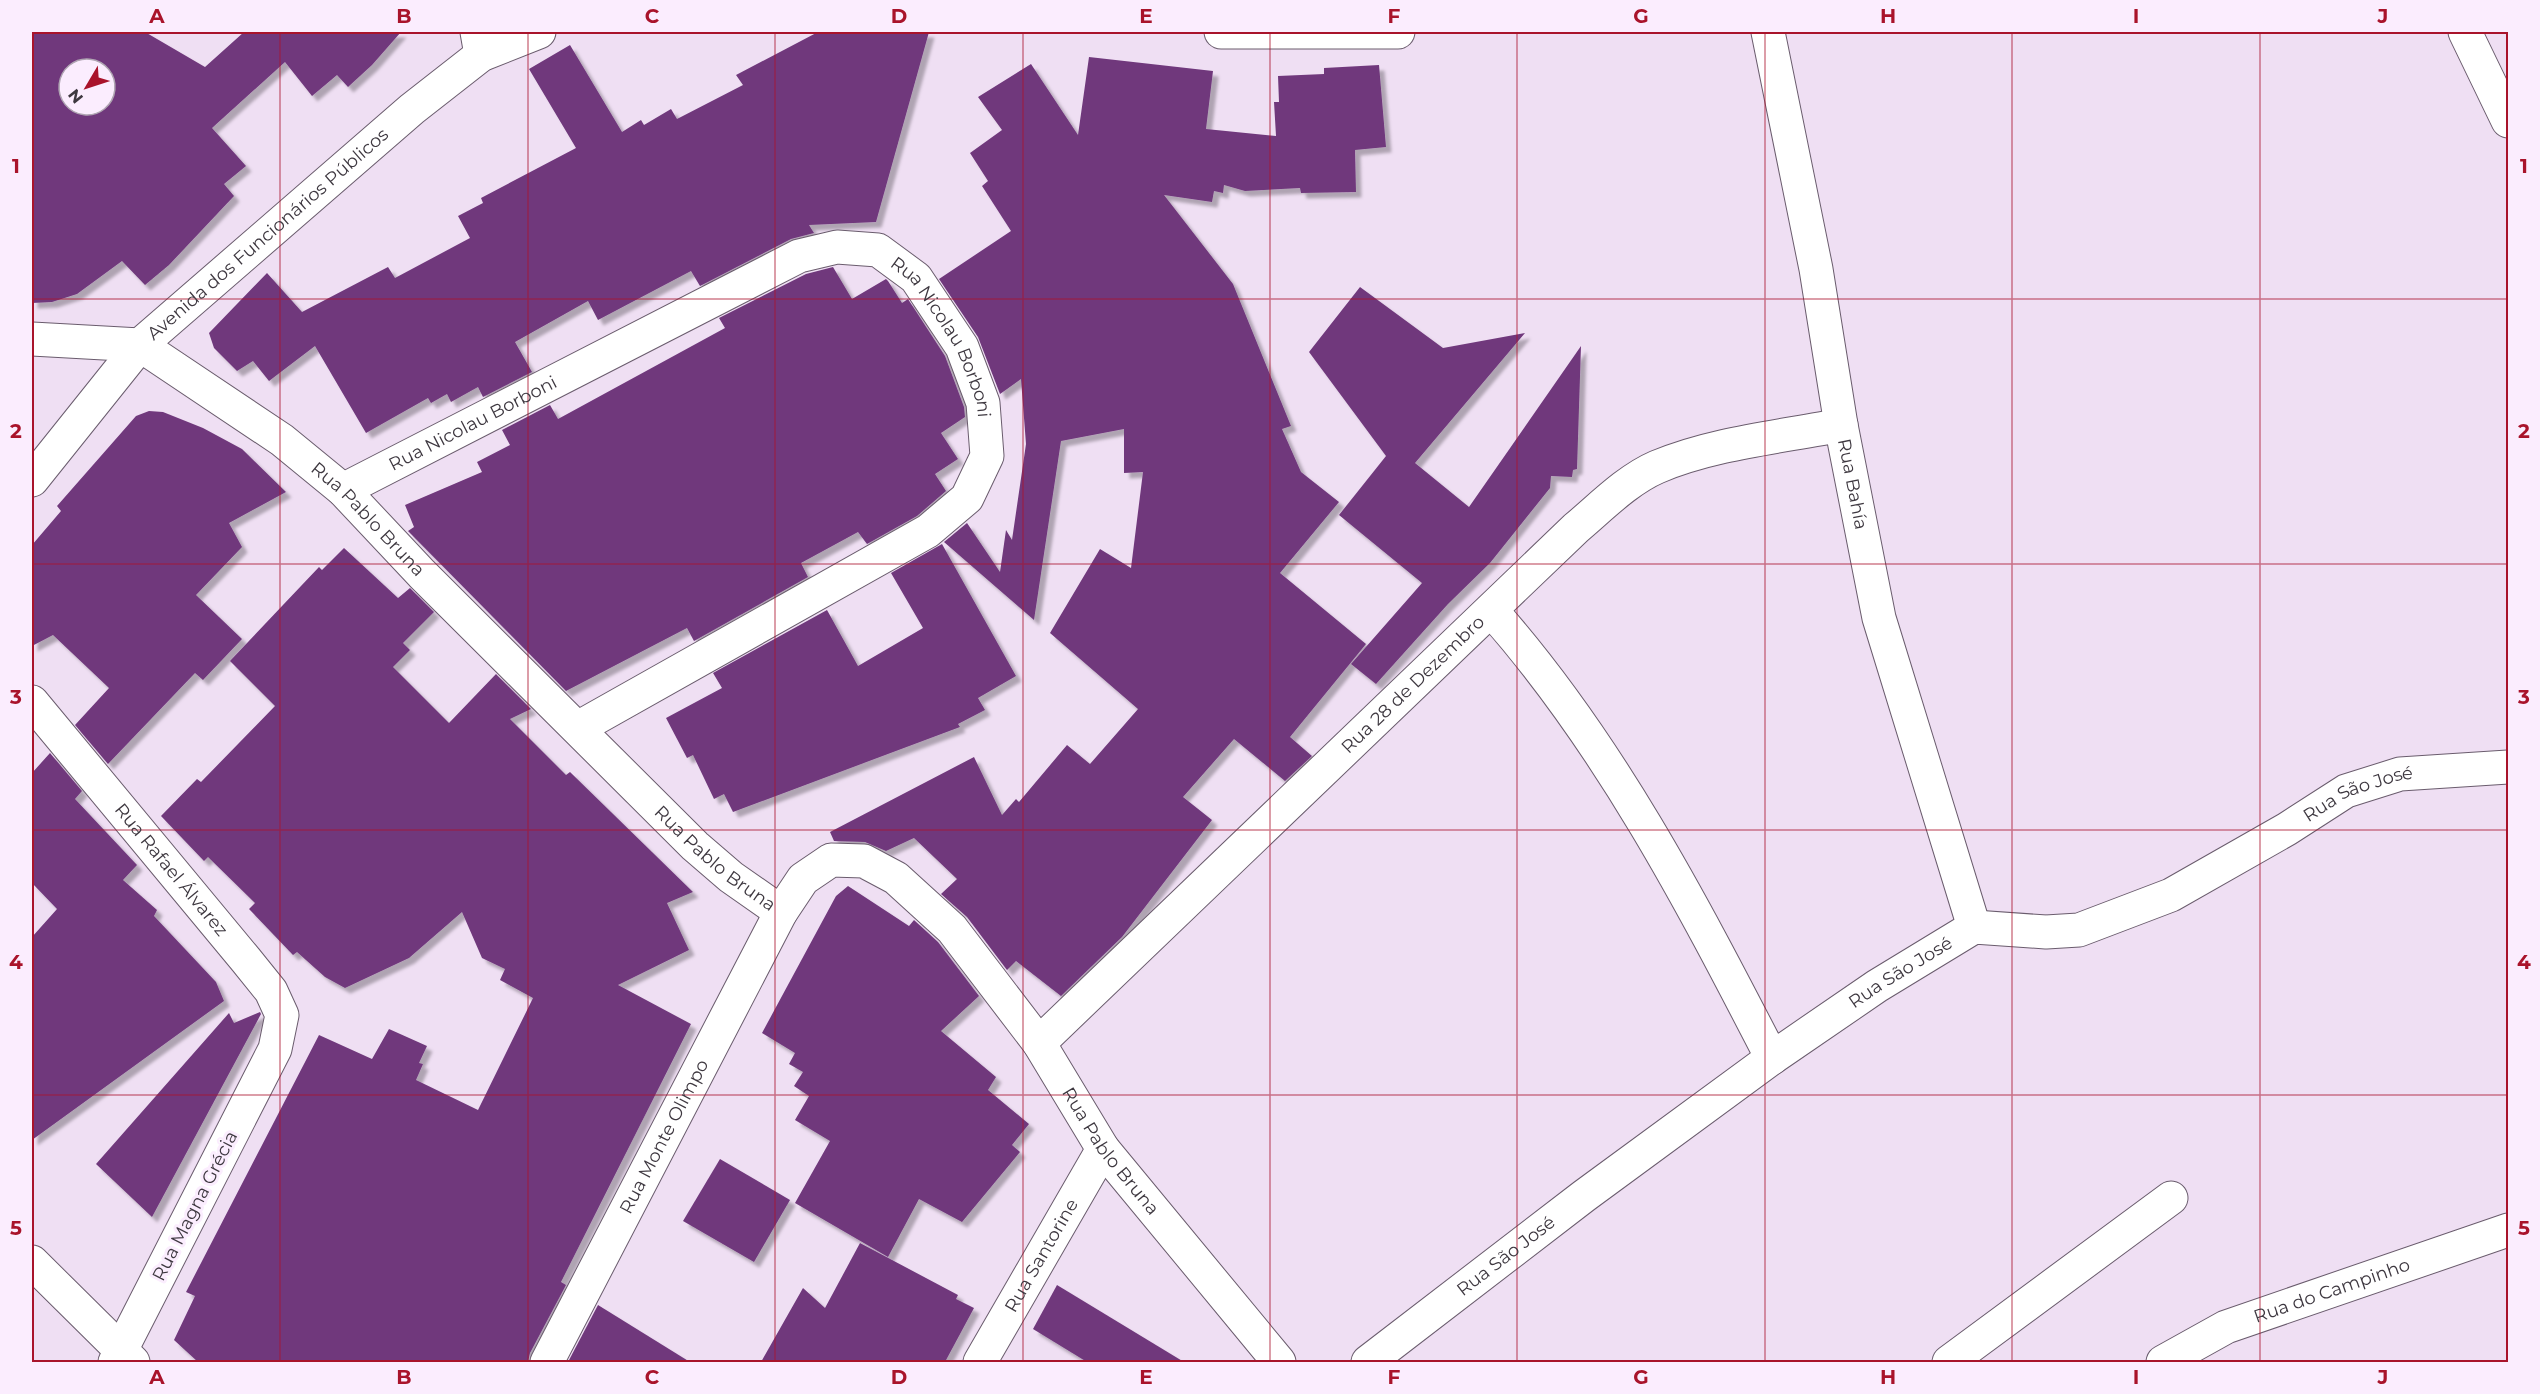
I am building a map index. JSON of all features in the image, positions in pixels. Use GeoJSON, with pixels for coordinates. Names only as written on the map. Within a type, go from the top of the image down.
{"type":"FeatureCollection","features":[{"type":"Feature","properties":{"kind":"street","name":"Avenida dos Funcionários Públicos"},"geometry":{"type":"LineString","coordinates":[[32,480],[140,345],[412,109],[479,43],[538,32]]}},
{"type":"Feature","properties":{"kind":"street"},"geometry":{"type":"LineString","coordinates":[[1221,32],[1398,32]]}},
{"type":"Feature","properties":{"kind":"street","name":"Rua Bahía"},"geometry":{"type":"LineString","coordinates":[[1768,32],[1816,269],[1841,425],[1879,618],[1974,927]]}},
{"type":"Feature","properties":{"kind":"street"},"geometry":{"type":"LineString","coordinates":[[2465,32],[2508,120]]}},
{"type":"Feature","properties":{"kind":"street","name":"Rua Nicolau Borboni"},"geometry":{"type":"LineString","coordinates":[[343,490],[799,256],[837,247],[878,250],[916,278],[962,347],[983,403],[987,456],[967,498],[928,531],[578,728]]}},
{"type":"Feature","properties":{"kind":"street"},"geometry":{"type":"LineString","coordinates":[[32,339],[140,345]]}},
{"type":"Feature","properties":{"kind":"street","name":"Rua Pablo Bruna"},"geometry":{"type":"LineString","coordinates":[[140,345],[282,440],[343,490],[422,574],[695,846],[731,877],[781,912],[803,879],[831,860],[864,861],[896,878],[952,929],[1039,1043],[1103,1149],[1279,1362]]}},
{"type":"Feature","properties":{"kind":"street","name":"Rua 28 de Dezembro"},"geometry":{"type":"LineString","coordinates":[[1039,1043],[1576,528],[1625,488],[1656,468],[1707,450],[1841,425]]}},
{"type":"Feature","properties":{"kind":"street"},"geometry":{"type":"LineString","coordinates":[[1491,610],[1530,654],[1613,772],[1689,897],[1772,1058]]}},
{"type":"Feature","properties":{"kind":"street","name":"Rua Rafael Álvarez"},"geometry":{"type":"LineString","coordinates":[[32,702],[271,992],[282,1015],[275,1049]]}},
{"type":"Feature","properties":{"kind":"street","name":"Rua São José"},"geometry":{"type":"LineString","coordinates":[[1368,1362],[1584,1196],[1772,1058],[1877,986],[1974,927],[2046,932],[2079,930],[2170,895],[2287,829],[2346,791],[2400,774],[2508,766]]}},
{"type":"Feature","properties":{"kind":"street","name":"Rua Monte Olimpo"},"geometry":{"type":"LineString","coordinates":[[547,1362],[781,912]]}},
{"type":"Feature","properties":{"kind":"street","name":"Rua Magna Grécia"},"geometry":{"type":"LineString","coordinates":[[123,1359],[275,1049]]}},
{"type":"Feature","properties":{"kind":"street","name":"Rua Santorine"},"geometry":{"type":"LineString","coordinates":[[980,1362],[1103,1149]]}},
{"type":"Feature","properties":{"kind":"street"},"geometry":{"type":"LineString","coordinates":[[1949,1362],[2171,1198]]}},
{"type":"Feature","properties":{"kind":"street","name":"Rua do Campinho"},"geometry":{"type":"LineString","coordinates":[[2163,1362],[2226,1327],[2508,1230]]}},
{"type":"Feature","properties":{"kind":"street"},"geometry":{"type":"LineString","coordinates":[[32,1262],[123,1359]]}},
{"type":"Feature","properties":{"kind":"building"},"geometry":{"type":"Polygon","coordinates":[[[32,32],[145,32],[205,67],[244,32],[401,32],[372,65],[348,87],[337,75],[312,96],[285,62],[212,128],[246,166],[224,184],[234,196],[169,265],[145,285],[122,261],[77,294],[52,302],[32,303],[32,32]]]}},
{"type":"Feature","properties":{"kind":"building"},"geometry":{"type":"Polygon","coordinates":[[[818,32],[929,32],[876,222],[809,225],[814,233],[791,239],[700,286],[691,271],[598,320],[588,301],[515,342],[532,372],[483,397],[478,387],[451,402],[447,394],[431,403],[428,398],[366,433],[315,346],[269,381],[253,361],[237,371],[214,348],[209,333],[267,273],[302,312],[388,267],[395,278],[470,238],[458,216],[483,203],[481,198],[576,148],[529,69],[570,45],[622,132],[641,120],[644,125],[671,109],[677,119],[743,85],[736,75],[818,32]]]}},
{"type":"Feature","properties":{"kind":"building"},"geometry":{"type":"Polygon","coordinates":[[[1089,57],[1213,71],[1206,129],[1276,136],[1274,102],[1279,102],[1278,76],[1324,74],[1324,68],[1379,65],[1386,147],[1355,150],[1356,192],[1301,193],[1300,188],[1245,191],[1224,185],[1223,193],[1214,191],[1212,202],[1164,195],[1233,284],[1291,426],[1282,429],[1301,472],[1339,502],[1280,573],[1366,644],[1290,737],[1312,756],[1285,781],[1234,739],[1183,797],[1212,820],[1122,937],[1061,996],[1016,961],[1007,970],[967,917],[941,894],[957,879],[914,838],[886,851],[865,842],[834,841],[830,832],[974,757],[1002,815],[1016,799],[1019,802],[1067,745],[1090,764],[1138,709],[1050,633],[1100,549],[1131,568],[1143,472],[1124,473],[1124,429],[1061,441],[1034,620],[944,542],[967,523],[1000,572],[1006,530],[1012,540],[1026,444],[1021,379],[1000,394],[978,337],[939,279],[1011,231],[982,186],[988,181],[970,153],[1002,130],[978,97],[1031,64],[1078,135],[1089,57]]]}},
{"type":"Feature","properties":{"kind":"building"},"geometry":{"type":"Polygon","coordinates":[[[833,267],[852,299],[886,279],[902,303],[908,299],[945,356],[964,407],[965,417],[941,433],[958,459],[935,474],[946,491],[917,516],[867,544],[858,532],[801,563],[808,577],[694,641],[687,628],[566,691],[408,531],[414,527],[405,505],[482,472],[477,462],[510,445],[502,430],[550,405],[558,419],[725,328],[719,318],[806,274],[833,267]]]}},
{"type":"Feature","properties":{"kind":"building"},"geometry":{"type":"Polygon","coordinates":[[[1360,287],[1443,348],[1525,333],[1415,463],[1469,507],[1581,346],[1577,469],[1573,470],[1572,477],[1551,476],[1550,488],[1490,563],[1448,604],[1376,684],[1351,664],[1422,583],[1339,515],[1386,456],[1309,352],[1360,287]]]}},
{"type":"Feature","properties":{"kind":"building"},"geometry":{"type":"Polygon","coordinates":[[[149,411],[163,412],[203,428],[242,449],[286,492],[229,523],[242,547],[196,595],[242,639],[203,680],[195,673],[108,764],[75,725],[109,688],[53,635],[32,646],[32,545],[61,511],[57,506],[136,416],[149,411]]]}},
{"type":"Feature","properties":{"kind":"building"},"geometry":{"type":"Polygon","coordinates":[[[942,544],[1016,676],[978,698],[985,710],[958,724],[960,727],[733,812],[724,794],[714,799],[693,755],[687,758],[666,718],[722,688],[713,673],[827,610],[858,666],[923,628],[891,573],[942,544]]]}},
{"type":"Feature","properties":{"kind":"building"},"geometry":{"type":"Polygon","coordinates":[[[344,548],[398,598],[410,588],[434,612],[403,643],[410,650],[393,667],[449,723],[496,674],[531,709],[510,719],[566,775],[570,772],[693,892],[667,903],[689,950],[618,985],[691,1024],[561,1282],[566,1285],[530,1353],[528,1362],[198,1362],[174,1340],[195,1296],[186,1292],[319,1035],[372,1059],[389,1029],[427,1046],[419,1063],[423,1064],[416,1080],[478,1110],[533,998],[500,980],[505,969],[482,958],[462,912],[409,958],[345,988],[325,977],[297,952],[293,955],[249,909],[255,903],[208,857],[204,861],[161,816],[197,779],[201,782],[275,706],[230,661],[319,567],[322,570],[344,548]]]}},
{"type":"Feature","properties":{"kind":"building"},"geometry":{"type":"Polygon","coordinates":[[[50,753],[82,791],[75,799],[137,865],[123,880],[157,910],[154,916],[216,982],[224,1001],[32,1140],[32,937],[57,909],[32,883],[32,773],[50,753]]]}},
{"type":"Feature","properties":{"kind":"building"},"geometry":{"type":"Polygon","coordinates":[[[848,886],[909,926],[914,920],[938,942],[979,996],[941,1031],[996,1077],[988,1090],[1029,1124],[1012,1145],[1020,1152],[962,1222],[919,1199],[888,1257],[795,1203],[830,1141],[795,1120],[809,1096],[794,1086],[803,1072],[789,1064],[795,1053],[762,1033],[836,896],[848,886]]]}},
{"type":"Feature","properties":{"kind":"building"},"geometry":{"type":"Polygon","coordinates":[[[260,1012],[261,1014],[152,1217],[96,1164],[229,1013],[234,1023],[260,1012]]]}},
{"type":"Feature","properties":{"kind":"building"},"geometry":{"type":"Polygon","coordinates":[[[720,1159],[790,1200],[754,1262],[683,1221],[720,1159]]]}},
{"type":"Feature","properties":{"kind":"building"},"geometry":{"type":"Polygon","coordinates":[[[860,1243],[958,1295],[956,1299],[974,1308],[945,1362],[761,1362],[803,1288],[825,1308],[860,1243]]]}},
{"type":"Feature","properties":{"kind":"building"},"geometry":{"type":"Polygon","coordinates":[[[1057,1285],[1184,1362],[1087,1362],[1033,1329],[1057,1285]]]}},
{"type":"Feature","properties":{"kind":"building"},"geometry":{"type":"Polygon","coordinates":[[[598,1305],[690,1362],[568,1362],[598,1305]]]}}]}
